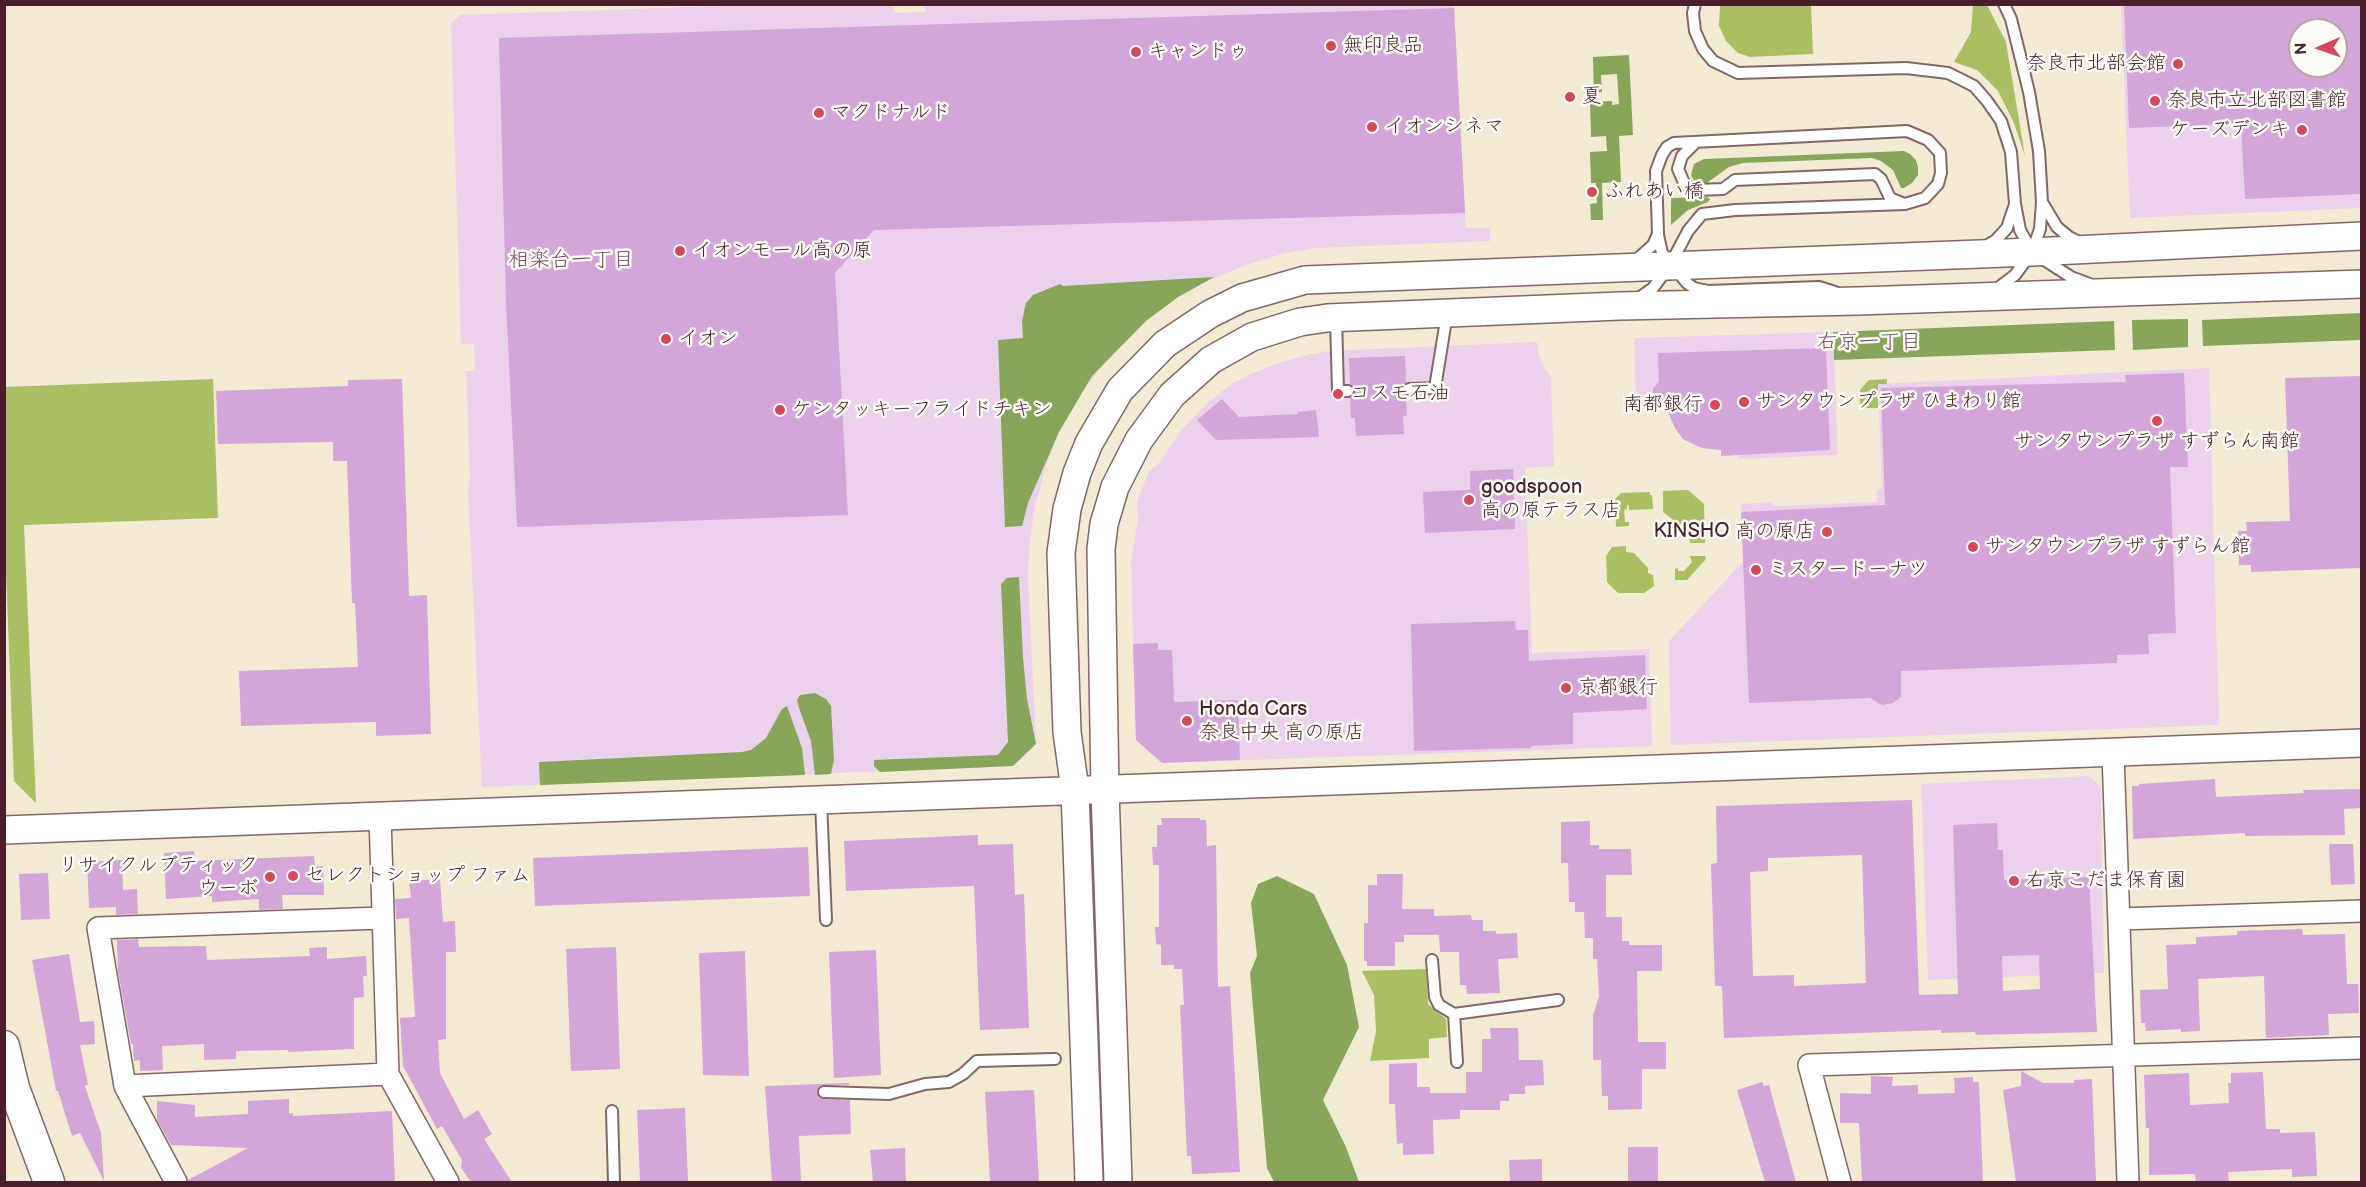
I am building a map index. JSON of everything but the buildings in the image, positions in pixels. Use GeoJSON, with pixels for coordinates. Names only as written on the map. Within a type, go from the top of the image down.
{"type":"FeatureCollection","features":[{"type":"Feature","properties":{"kind":"main road"},"geometry":{"type":"LineString","coordinates":[[4,1046],[14,1088],[49,1182]]}},
{"type":"Feature","properties":{"kind":"street"},"geometry":{"type":"LineString","coordinates":[[1089,1182],[1075,790],[1067,724],[1060,568],[1067,509],[1077,473],[1101,421],[1120,390],[1165,344],[1210,314],[1242,298],[1305,280],[1619,266],[2032,252],[2361,236]]}},
{"type":"Feature","properties":{"kind":"street"},"geometry":{"type":"LineString","coordinates":[[1118,1182],[1104,790],[1101,549],[1104,524],[1120,477],[1139,440],[1157,412],[1188,379],[1211,360],[1252,337],[1300,322],[1336,318],[1620,306],[1858,301],[2361,284]]}},
{"type":"Feature","properties":{"kind":"street"},"geometry":{"type":"LineString","coordinates":[[4,830],[2361,743]]}},
{"type":"Feature","properties":{"kind":"street"},"geometry":{"type":"LineString","coordinates":[[2114,753],[2128,1182]]}},
{"type":"Feature","properties":{"kind":"street"},"geometry":{"type":"LineString","coordinates":[[380,816],[388,1074],[448,1182]]}},
{"type":"Feature","properties":{"kind":"street"},"geometry":{"type":"LineString","coordinates":[[2119,919],[2361,911]]}},
{"type":"Feature","properties":{"kind":"street"},"geometry":{"type":"LineString","coordinates":[[176,1182],[125,1086],[98,928],[382,918]]}},
{"type":"Feature","properties":{"kind":"street"},"geometry":{"type":"LineString","coordinates":[[1840,1182],[1809,1065],[2361,1048]]}},
{"type":"Feature","properties":{"kind":"street"},"geometry":{"type":"LineString","coordinates":[[125,1086],[388,1074]]}},
{"type":"Feature","properties":{"kind":"lane"},"geometry":{"type":"LineString","coordinates":[[1695,4],[1693,13],[1695,31],[1703,49],[1713,61],[1738,74],[1906,68],[1948,73],[1974,86],[1988,101],[2001,121],[2011,152],[2015,204],[2020,230],[2032,252],[2071,277],[2110,292]]}},
{"type":"Feature","properties":{"kind":"lane"},"geometry":{"type":"LineString","coordinates":[[1986,296],[2015,275],[2032,252],[2040,229],[2042,202],[2039,151],[2029,92],[2012,19],[2004,4]]}},
{"type":"Feature","properties":{"kind":"lane"},"geometry":{"type":"LineString","coordinates":[[1710,212],[1905,204],[1925,198],[1938,184],[1941,173],[1940,153],[1928,140],[1907,131],[1674,143],[1667,147],[1658,163],[1660,249],[1670,265],[1690,286],[1700,290],[1819,287],[1858,301]]}},
{"type":"Feature","properties":{"kind":"lane"},"geometry":{"type":"LineString","coordinates":[[1696,142],[1682,156],[1678,169],[1681,179],[1696,190],[1723,189]]}},
{"type":"Feature","properties":{"kind":"lane"},"geometry":{"type":"LineString","coordinates":[[1620,306],[1635,302],[1653,288],[1670,265],[1696,219],[1715,207],[1723,189],[1735,180],[1875,174],[1881,179],[1890,198],[1905,204]]}},
{"type":"Feature","properties":{"kind":"lane"},"geometry":{"type":"LineString","coordinates":[[2042,202],[2056,227],[2069,237],[2097,249]]}},
{"type":"Feature","properties":{"kind":"lane"},"geometry":{"type":"LineString","coordinates":[[1974,254],[1996,240],[2007,228],[2015,204]]}},
{"type":"Feature","properties":{"kind":"lane"},"geometry":{"type":"LineString","coordinates":[[1619,266],[1637,261],[1653,245],[1658,234]]}},
{"type":"Feature","properties":{"kind":"lane"},"geometry":{"type":"LineString","coordinates":[[1409,389],[1435,388],[1447,313]]}},
{"type":"Feature","properties":{"kind":"lane"},"geometry":{"type":"LineString","coordinates":[[1336,318],[1338,391],[1348,391]]}},
{"type":"Feature","properties":{"kind":"lane"},"geometry":{"type":"LineString","coordinates":[[821,801],[826,920]]}},
{"type":"Feature","properties":{"kind":"lane"},"geometry":{"type":"LineString","coordinates":[[1432,960],[1435,997],[1439,1005],[1454,1014],[1558,1000]]}},
{"type":"Feature","properties":{"kind":"lane"},"geometry":{"type":"LineString","coordinates":[[1454,1014],[1457,1062]]}},
{"type":"Feature","properties":{"kind":"lane"},"geometry":{"type":"LineString","coordinates":[[824,1092],[889,1094],[925,1084],[950,1082],[977,1062],[1054,1059]]}},
{"type":"Feature","properties":{"kind":"lane"},"geometry":{"type":"LineString","coordinates":[[612,1111],[614,1182]]}},
{"type":"Feature","properties":{"kind":"shaded area"},"geometry":{"type":"Polygon","coordinates":[[[747,5],[893,5],[894,13],[925,12],[925,5],[1454,5],[1466,228],[1490,228],[1490,241],[1316,248],[1282,254],[1246,265],[1214,278],[1178,297],[1146,321],[1107,360],[1079,396],[1059,432],[1046,466],[1035,506],[1028,575],[1036,744],[1013,766],[482,787],[468,489],[470,477],[466,371],[475,371],[474,344],[461,344],[451,23],[460,15],[747,5]]]}},
{"type":"Feature","properties":{"kind":"shaded area"},"geometry":{"type":"Polygon","coordinates":[[[2121,5],[2361,5],[2361,208],[2130,218],[2121,5]]]}},
{"type":"Feature","properties":{"kind":"shaded area","name":"サンタウンプラザ ひまわり館"},"geometry":{"type":"Polygon","coordinates":[[[1833,332],[1838,455],[1739,459],[1739,455],[1721,456],[1721,450],[1698,447],[1683,439],[1671,421],[1669,404],[1649,406],[1636,412],[1634,338],[1833,332]]]}},
{"type":"Feature","properties":{"kind":"shaded area"},"geometry":{"type":"Polygon","coordinates":[[[1537,342],[1539,357],[1551,376],[1554,466],[1525,468],[1532,653],[1649,649],[1652,746],[1162,763],[1136,740],[1131,561],[1138,518],[1137,502],[1149,471],[1159,463],[1182,429],[1209,402],[1230,385],[1253,373],[1311,354],[1328,351],[1537,342]]]}},
{"type":"Feature","properties":{"kind":"shaded area","name":"サンタウンプラザ すずらん館"},"geometry":{"type":"Polygon","coordinates":[[[2209,368],[2219,725],[1671,745],[1669,641],[1743,562],[1741,504],[1772,502],[1773,506],[1877,502],[1877,489],[1882,489],[1878,384],[2209,368]]]}},
{"type":"Feature","properties":{"kind":"shaded area","name":"右京こだま保育園"},"geometry":{"type":"Polygon","coordinates":[[[2090,776],[2101,788],[2104,973],[1928,980],[1921,784],[2090,776]]]}},
{"type":"Feature","properties":{"kind":"green space"},"geometry":{"type":"Polygon","coordinates":[[[1720,5],[1811,5],[1813,54],[1750,57],[1738,53],[1726,41],[1719,26],[1720,5]]]}},
{"type":"Feature","properties":{"kind":"green space"},"geometry":{"type":"Polygon","coordinates":[[[1973,5],[1987,5],[2006,42],[2025,156],[2014,123],[1998,91],[1977,70],[1954,62],[1971,32],[1973,5]]]}},
{"type":"Feature","properties":{"kind":"green space"},"geometry":{"type":"Polygon","coordinates":[[[1629,55],[1633,135],[1619,136],[1621,182],[1602,183],[1603,220],[1591,220],[1590,204],[1597,203],[1596,183],[1591,183],[1590,152],[1607,151],[1606,136],[1591,137],[1590,102],[1612,101],[1612,105],[1619,104],[1617,74],[1601,75],[1602,92],[1594,93],[1593,57],[1629,55]]]}},
{"type":"Feature","properties":{"kind":"green space"},"geometry":{"type":"Polygon","coordinates":[[[1904,151],[1916,160],[1918,175],[1904,188],[1901,188],[1893,170],[1881,161],[1872,158],[1743,163],[1729,167],[1704,185],[1695,182],[1691,175],[1694,164],[1704,159],[1904,151]]]}},
{"type":"Feature","properties":{"kind":"green space"},"geometry":{"type":"Polygon","coordinates":[[[1707,197],[1710,199],[1708,202],[1688,210],[1671,225],[1671,198],[1707,197]]]}},
{"type":"Feature","properties":{"kind":"green space"},"geometry":{"type":"Polygon","coordinates":[[[1214,277],[1178,297],[1146,321],[1092,376],[1059,432],[1028,503],[1022,526],[1005,527],[998,340],[1023,338],[1022,321],[1026,303],[1033,295],[1060,284],[1063,286],[1214,277]]]}},
{"type":"Feature","properties":{"kind":"green space"},"geometry":{"type":"Polygon","coordinates":[[[2361,313],[2361,340],[2203,346],[2202,320],[2361,313]]]}},
{"type":"Feature","properties":{"kind":"green space"},"geometry":{"type":"Polygon","coordinates":[[[2188,319],[2188,347],[2133,350],[2132,320],[2188,319]]]}},
{"type":"Feature","properties":{"kind":"green space"},"geometry":{"type":"Polygon","coordinates":[[[2114,321],[2115,350],[1834,360],[1833,332],[2114,321]]]}},
{"type":"Feature","properties":{"kind":"green space"},"geometry":{"type":"Polygon","coordinates":[[[213,379],[218,518],[24,525],[36,803],[14,781],[5,547],[5,387],[213,379]]]}},
{"type":"Feature","properties":{"kind":"green space"},"geometry":{"type":"Polygon","coordinates":[[[1887,379],[1887,384],[1878,384],[1878,408],[1864,408],[1860,404],[1860,390],[1869,380],[1887,379]]]}},
{"type":"Feature","properties":{"kind":"green space"},"geometry":{"type":"Polygon","coordinates":[[[1688,490],[1704,504],[1705,543],[1690,543],[1689,532],[1663,512],[1663,491],[1688,490]]]}},
{"type":"Feature","properties":{"kind":"green space"},"geometry":{"type":"Polygon","coordinates":[[[1650,492],[1653,509],[1629,510],[1629,505],[1627,505],[1627,509],[1624,510],[1625,522],[1629,522],[1629,526],[1616,527],[1615,499],[1621,493],[1650,492]]]}},
{"type":"Feature","properties":{"kind":"green space"},"geometry":{"type":"Polygon","coordinates":[[[1626,546],[1626,552],[1634,553],[1648,568],[1648,573],[1653,575],[1654,586],[1644,593],[1618,593],[1607,582],[1606,556],[1612,547],[1626,546]]]}},
{"type":"Feature","properties":{"kind":"green space"},"geometry":{"type":"Polygon","coordinates":[[[1690,556],[1705,556],[1706,559],[1687,580],[1675,580],[1675,569],[1684,571],[1692,562],[1690,556]]]}},
{"type":"Feature","properties":{"kind":"green space"},"geometry":{"type":"Polygon","coordinates":[[[1019,577],[1027,699],[1036,744],[1013,766],[880,772],[874,766],[874,760],[998,755],[1008,742],[1001,584],[1007,578],[1019,577]]]}},
{"type":"Feature","properties":{"kind":"green space"},"geometry":{"type":"Polygon","coordinates":[[[815,693],[826,699],[831,706],[834,760],[831,774],[815,775],[811,741],[797,700],[800,695],[815,693]]]}},
{"type":"Feature","properties":{"kind":"green space"},"geometry":{"type":"Polygon","coordinates":[[[787,706],[802,748],[805,775],[540,785],[539,762],[751,750],[766,738],[782,709],[787,706]]]}},
{"type":"Feature","properties":{"kind":"green space"},"geometry":{"type":"Polygon","coordinates":[[[1277,876],[1314,894],[1347,965],[1359,1027],[1323,1100],[1346,1147],[1359,1182],[1274,1182],[1267,1168],[1250,973],[1257,956],[1251,903],[1258,884],[1277,876]]]}},
{"type":"Feature","properties":{"kind":"green space"},"geometry":{"type":"Polygon","coordinates":[[[1426,969],[1428,1004],[1446,1019],[1447,1037],[1429,1039],[1429,1058],[1370,1061],[1376,1031],[1374,995],[1362,971],[1426,969]]]}},
{"type":"Feature","properties":{"kind":"place","name":"無印良品"},"geometry":{"type":"Point","coordinates":[1331,46]}},
{"type":"Feature","properties":{"kind":"place","name":"キャンドゥ"},"geometry":{"type":"Point","coordinates":[1136,52]}},
{"type":"Feature","properties":{"kind":"place","name":"奈良市北部会館"},"geometry":{"type":"Point","coordinates":[2178,64]}},
{"type":"Feature","properties":{"kind":"place","name":"夏"},"geometry":{"type":"Point","coordinates":[1570,97]}},
{"type":"Feature","properties":{"kind":"place","name":"奈良市立北部図書館"},"geometry":{"type":"Point","coordinates":[2155,101]}},
{"type":"Feature","properties":{"kind":"place","name":"マクドナルド"},"geometry":{"type":"Point","coordinates":[819,113]}},
{"type":"Feature","properties":{"kind":"place","name":"イオンシネマ"},"geometry":{"type":"Point","coordinates":[1372,127]}},
{"type":"Feature","properties":{"kind":"place","name":"ケーズデンキ"},"geometry":{"type":"Point","coordinates":[2302,130]}},
{"type":"Feature","properties":{"kind":"place","name":"ふれあい橋"},"geometry":{"type":"Point","coordinates":[1592,192]}},
{"type":"Feature","properties":{"kind":"place","name":"イオンモール高の原"},"geometry":{"type":"Point","coordinates":[680,251]}},
{"type":"Feature","properties":{"kind":"place","name":"イオン"},"geometry":{"type":"Point","coordinates":[666,339]}},
{"type":"Feature","properties":{"kind":"place","name":"コスモ石油"},"geometry":{"type":"Point","coordinates":[1338,394]}},
{"type":"Feature","properties":{"kind":"place","name":"サンタウンプラザ ひまわり館"},"geometry":{"type":"Point","coordinates":[1744,402]}},
{"type":"Feature","properties":{"kind":"place","name":"南都銀行"},"geometry":{"type":"Point","coordinates":[1715,405]}},
{"type":"Feature","properties":{"kind":"place","name":"ケンタッキーフライドチキン"},"geometry":{"type":"Point","coordinates":[780,410]}},
{"type":"Feature","properties":{"kind":"place","name":"サンタウンプラザ すずらん南館"},"geometry":{"type":"Point","coordinates":[2157,421]}},
{"type":"Feature","properties":{"kind":"place","name":"goodspoon 高の原テラス店"},"geometry":{"type":"Point","coordinates":[1469,500]}},
{"type":"Feature","properties":{"kind":"place","name":"KINSHO 高の原店"},"geometry":{"type":"Point","coordinates":[1827,532]}},
{"type":"Feature","properties":{"kind":"place","name":"サンタウンプラザ すずらん館"},"geometry":{"type":"Point","coordinates":[1973,547]}},
{"type":"Feature","properties":{"kind":"place","name":"ミスタードーナツ"},"geometry":{"type":"Point","coordinates":[1756,570]}},
{"type":"Feature","properties":{"kind":"place","name":"京都銀行"},"geometry":{"type":"Point","coordinates":[1566,688]}},
{"type":"Feature","properties":{"kind":"place","name":"Honda Cars 奈良中央 高の原店"},"geometry":{"type":"Point","coordinates":[1187,721]}},
{"type":"Feature","properties":{"kind":"place","name":"セレクトショップ ファム"},"geometry":{"type":"Point","coordinates":[293,876]}},
{"type":"Feature","properties":{"kind":"place","name":"リサイクルブティック ウーボ"},"geometry":{"type":"Point","coordinates":[270,877]}},
{"type":"Feature","properties":{"kind":"place","name":"右京こだま保育園"},"geometry":{"type":"Point","coordinates":[2014,881]}},
{"type":"Feature","properties":{"kind":"district","name":"相楽台一丁目"},"geometry":{"type":"Point","coordinates":[571,261]}},
{"type":"Feature","properties":{"kind":"district","name":"右京一丁目"},"geometry":{"type":"Point","coordinates":[1869,343]}}]}
